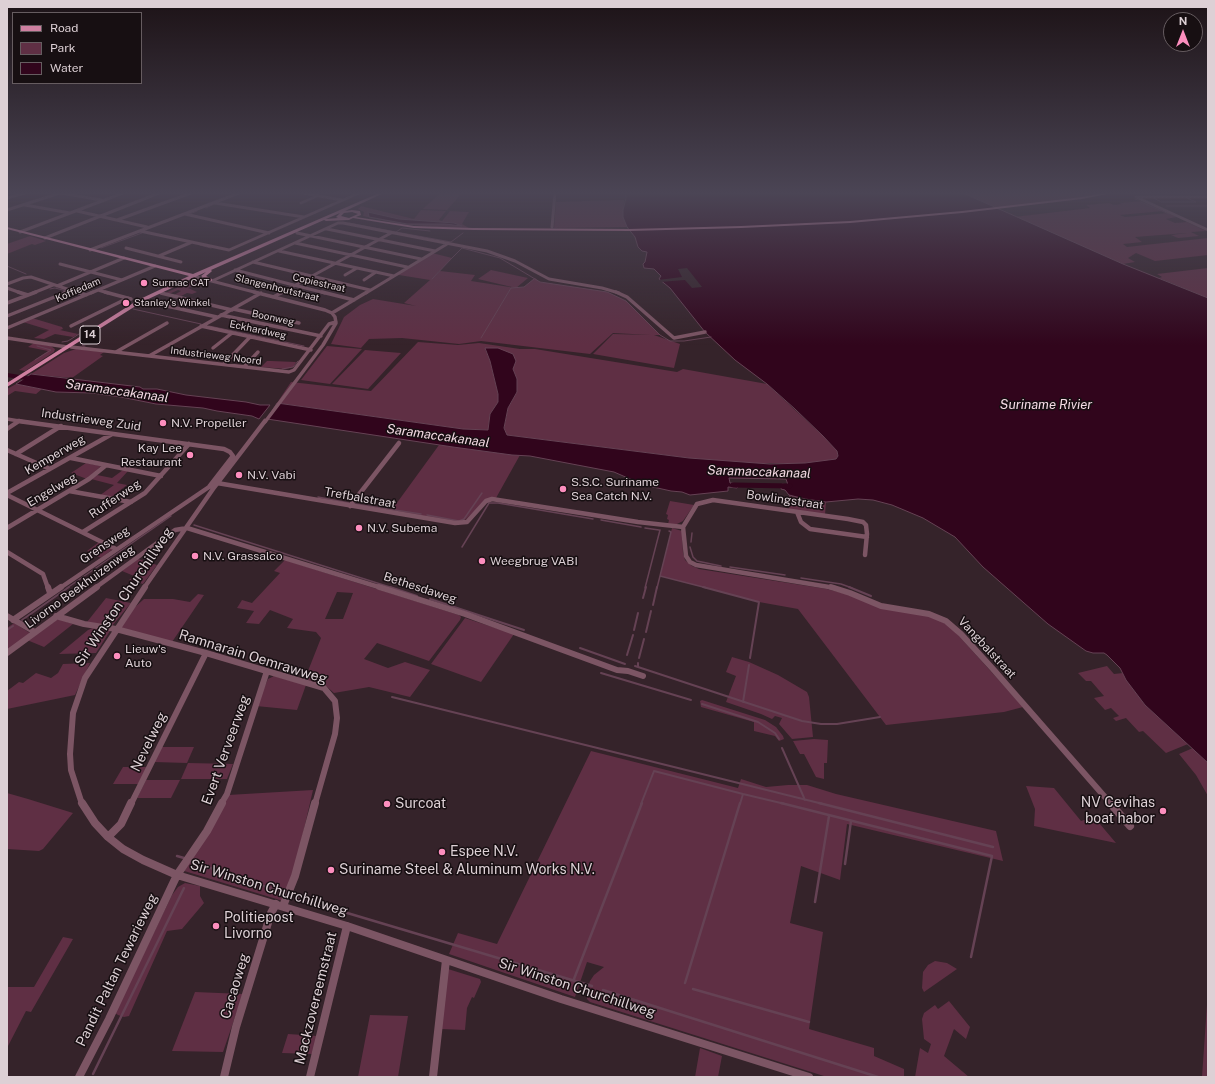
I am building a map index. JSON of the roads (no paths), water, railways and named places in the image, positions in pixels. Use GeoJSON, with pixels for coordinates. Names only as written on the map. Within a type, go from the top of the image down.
{"type":"FeatureCollection","features":[{"type":"Feature","properties":{"kind":"main road","name":"Slangenhoutstraat"},"geometry":{"type":"LineString","coordinates":[[66,244],[195,276]]}},
{"type":"Feature","properties":{"kind":"main road","name":"14"},"geometry":{"type":"LineString","coordinates":[[69,347],[140,301],[267,244]]}},
{"type":"Feature","properties":{"kind":"main road","name":"14"},"geometry":{"type":"LineString","coordinates":[[7,386],[125,311],[195,276],[271,244]]}},
{"type":"Feature","properties":{"kind":"main road"},"geometry":{"type":"LineString","coordinates":[[211,280],[203,275],[217,267]]}},
{"type":"Feature","properties":{"kind":"street"},"geometry":{"type":"LineString","coordinates":[[90,250],[107,244]]}},
{"type":"Feature","properties":{"kind":"street"},"geometry":{"type":"LineString","coordinates":[[159,256],[188,244]]}},
{"type":"Feature","properties":{"kind":"street"},"geometry":{"type":"LineString","coordinates":[[200,244],[230,250],[244,244]]}},
{"type":"Feature","properties":{"kind":"street"},"geometry":{"type":"LineString","coordinates":[[211,280],[294,244]]}},
{"type":"Feature","properties":{"kind":"street"},"geometry":{"type":"LineString","coordinates":[[298,244],[407,267]]}},
{"type":"Feature","properties":{"kind":"street"},"geometry":{"type":"LineString","coordinates":[[344,244],[421,259]]}},
{"type":"Feature","properties":{"kind":"street"},"geometry":{"type":"LineString","coordinates":[[269,296],[366,244]]}},
{"type":"Feature","properties":{"kind":"street"},"geometry":{"type":"LineString","coordinates":[[273,297],[373,244]]}},
{"type":"Feature","properties":{"kind":"street"},"geometry":{"type":"LineString","coordinates":[[398,244],[435,251]]}},
{"type":"Feature","properties":{"kind":"street"},"geometry":{"type":"LineString","coordinates":[[214,484],[333,330],[336,322],[332,313],[447,244],[487,251],[504,257],[549,279],[602,288],[620,293],[627,297],[674,338],[705,332]]}},
{"type":"Feature","properties":{"kind":"street"},"geometry":{"type":"LineString","coordinates":[[126,248],[181,262]]}},
{"type":"Feature","properties":{"kind":"street"},"geometry":{"type":"LineString","coordinates":[[279,250],[394,276]]}},
{"type":"Feature","properties":{"kind":"street"},"geometry":{"type":"LineString","coordinates":[[8,303],[92,272],[124,258]]}},
{"type":"Feature","properties":{"kind":"street"},"geometry":{"type":"LineString","coordinates":[[253,262],[306,276],[370,290]]}},
{"type":"Feature","properties":{"kind":"street"},"geometry":{"type":"LineString","coordinates":[[60,264],[122,280]]}},
{"type":"Feature","properties":{"kind":"street","name":"Koffiedam"},"geometry":{"type":"LineString","coordinates":[[7,328],[155,266]]}},
{"type":"Feature","properties":{"kind":"street"},"geometry":{"type":"LineString","coordinates":[[345,275],[357,268]]}},
{"type":"Feature","properties":{"kind":"street","name":"Copiestraat"},"geometry":{"type":"LineString","coordinates":[[235,270],[354,300]]}},
{"type":"Feature","properties":{"kind":"street"},"geometry":{"type":"LineString","coordinates":[[364,280],[376,272]]}},
{"type":"Feature","properties":{"kind":"street","name":"Slangenhoutstraat"},"geometry":{"type":"LineString","coordinates":[[195,276],[316,307],[332,313]]}},
{"type":"Feature","properties":{"kind":"street"},"geometry":{"type":"LineString","coordinates":[[7,284],[23,278],[31,277],[86,295]]}},
{"type":"Feature","properties":{"kind":"street"},"geometry":{"type":"LineString","coordinates":[[7,288],[28,296]]}},
{"type":"Feature","properties":{"kind":"street"},"geometry":{"type":"LineString","coordinates":[[7,316],[71,290]]}},
{"type":"Feature","properties":{"kind":"street"},"geometry":{"type":"LineString","coordinates":[[71,326],[130,299],[98,290]]}},
{"type":"Feature","properties":{"kind":"street"},"geometry":{"type":"LineString","coordinates":[[161,293],[299,323]]}},
{"type":"Feature","properties":{"kind":"street"},"geometry":{"type":"LineString","coordinates":[[149,356],[261,293]]}},
{"type":"Feature","properties":{"kind":"street"},"geometry":{"type":"LineString","coordinates":[[144,301],[217,317]]}},
{"type":"Feature","properties":{"kind":"street","name":"Boonweg"},"geometry":{"type":"LineString","coordinates":[[221,315],[321,336]]}},
{"type":"Feature","properties":{"kind":"street","name":"Industrieweg Noord"},"geometry":{"type":"LineString","coordinates":[[7,338],[69,347],[289,372],[294,370],[311,350],[329,324],[336,322]]}},
{"type":"Feature","properties":{"kind":"street"},"geometry":{"type":"LineString","coordinates":[[116,352],[167,323]]}},
{"type":"Feature","properties":{"kind":"street","name":"Eckhardweg"},"geometry":{"type":"LineString","coordinates":[[202,326],[311,350]]}},
{"type":"Feature","properties":{"kind":"street"},"geometry":{"type":"LineString","coordinates":[[213,348],[232,333]]}},
{"type":"Feature","properties":{"kind":"street"},"geometry":{"type":"LineString","coordinates":[[224,364],[250,337]]}},
{"type":"Feature","properties":{"kind":"street"},"geometry":{"type":"LineString","coordinates":[[244,367],[258,352]]}},
{"type":"Feature","properties":{"kind":"street","name":"Industrieweg Zuid"},"geometry":{"type":"LineString","coordinates":[[7,419],[189,444],[230,452],[232,456],[214,484]]}},
{"type":"Feature","properties":{"kind":"street"},"geometry":{"type":"LineString","coordinates":[[7,428],[19,421]]}},
{"type":"Feature","properties":{"kind":"street"},"geometry":{"type":"LineString","coordinates":[[16,454],[61,426]]}},
{"type":"Feature","properties":{"kind":"street","name":"Kemperweg"},"geometry":{"type":"LineString","coordinates":[[7,494],[112,434]]}},
{"type":"Feature","properties":{"kind":"street"},"geometry":{"type":"LineString","coordinates":[[350,506],[399,443]]}},
{"type":"Feature","properties":{"kind":"street","name":"Rufferweg"},"geometry":{"type":"LineString","coordinates":[[83,532],[145,493],[189,444]]}},
{"type":"Feature","properties":{"kind":"street"},"geometry":{"type":"LineString","coordinates":[[7,450],[50,470]]}},
{"type":"Feature","properties":{"kind":"street"},"geometry":{"type":"LineString","coordinates":[[71,458],[161,476]]}},
{"type":"Feature","properties":{"kind":"street","name":"Engelweg"},"geometry":{"type":"LineString","coordinates":[[7,528],[89,479],[105,466]]}},
{"type":"Feature","properties":{"kind":"street","name":"Trefbalstraat"},"geometry":{"type":"LineString","coordinates":[[214,484],[460,524],[467,522],[486,501],[490,500],[683,527]]}},
{"type":"Feature","properties":{"kind":"street","name":"Sir Winston Churchillweg"},"geometry":{"type":"LineString","coordinates":[[214,484],[187,528],[116,629],[85,678],[76,701],[73,713],[70,754],[71,770],[83,806],[95,823],[108,837],[123,850],[177,875],[347,926],[561,999],[808,1077]]}},
{"type":"Feature","properties":{"kind":"street","name":"Grensweg"},"geometry":{"type":"LineString","coordinates":[[13,620],[214,484]]}},
{"type":"Feature","properties":{"kind":"street"},"geometry":{"type":"LineString","coordinates":[[69,491],[131,502]]}},
{"type":"Feature","properties":{"kind":"street"},"geometry":{"type":"LineString","coordinates":[[7,494],[116,549]]}},
{"type":"Feature","properties":{"kind":"street","name":"Bowlingstraat"},"geometry":{"type":"LineString","coordinates":[[683,527],[695,506],[706,501],[721,501],[863,522],[866,525],[867,538],[865,555]]}},
{"type":"Feature","properties":{"kind":"street"},"geometry":{"type":"LineString","coordinates":[[797,512],[801,522],[810,529],[867,538]]}},
{"type":"Feature","properties":{"kind":"street","name":"Vangbalstraat"},"geometry":{"type":"LineString","coordinates":[[683,527],[686,556],[690,562],[696,565],[830,587],[850,593],[881,606],[930,614],[946,621],[961,634],[993,669],[1130,826]]}},
{"type":"Feature","properties":{"kind":"street","name":"Livorno Beekhuizenweg"},"geometry":{"type":"LineString","coordinates":[[7,653],[175,530],[187,528]]}},
{"type":"Feature","properties":{"kind":"street","name":"Bethesdaweg"},"geometry":{"type":"LineString","coordinates":[[187,528],[465,614],[617,670],[628,671],[643,676]]}},
{"type":"Feature","properties":{"kind":"street"},"geometry":{"type":"LineString","coordinates":[[7,552],[43,574],[50,594]]}},
{"type":"Feature","properties":{"kind":"street"},"geometry":{"type":"LineString","coordinates":[[7,616],[35,632]]}},
{"type":"Feature","properties":{"kind":"street","name":"Ramnarain Oemrawweg"},"geometry":{"type":"LineString","coordinates":[[56,616],[84,624],[116,629],[206,653],[324,688],[335,701],[337,718],[335,734],[296,876],[279,905]]}},
{"type":"Feature","properties":{"kind":"street","name":"Nevelweg"},"geometry":{"type":"LineString","coordinates":[[108,837],[121,824],[206,653]]}},
{"type":"Feature","properties":{"kind":"street","name":"Evert Verveerweg"},"geometry":{"type":"LineString","coordinates":[[177,875],[207,831],[227,794],[267,671]]}},
{"type":"Feature","properties":{"kind":"street","name":"Pandit Paltan Tewarieweg"},"geometry":{"type":"LineString","coordinates":[[80,1077],[177,875]]}},
{"type":"Feature","properties":{"kind":"street","name":"Cacaoweg"},"geometry":{"type":"LineString","coordinates":[[224,1077],[236,1027],[271,913],[279,905]]}},
{"type":"Feature","properties":{"kind":"street","name":"Mackzovereemstraat"},"geometry":{"type":"LineString","coordinates":[[310,1077],[347,926]]}},
{"type":"Feature","properties":{"kind":"street"},"geometry":{"type":"LineString","coordinates":[[433,1077],[446,960]]}},
{"type":"Feature","properties":{"kind":"water","name":"Suriname Rivier"},"geometry":{"type":"Polygon","coordinates":[[[637,244],[1077,244],[1123,264],[1208,298],[1208,763],[1145,705],[1126,680],[1120,668],[1107,655],[1104,653],[1093,653],[1086,651],[1048,624],[983,567],[955,537],[923,518],[892,505],[873,500],[858,499],[826,502],[805,499],[789,495],[785,490],[781,489],[782,484],[788,485],[786,479],[729,478],[730,483],[739,484],[737,488],[728,487],[728,491],[690,495],[682,492],[644,485],[614,472],[530,456],[453,447],[267,419],[277,403],[463,429],[488,430],[490,414],[498,402],[498,394],[490,361],[485,348],[498,348],[513,354],[516,361],[513,369],[517,379],[517,392],[508,408],[504,428],[507,435],[689,458],[770,464],[805,463],[836,459],[838,456],[837,451],[823,436],[767,384],[735,360],[705,332],[670,288],[659,279],[661,276],[654,269],[644,268],[643,264],[645,262],[647,252],[642,251],[637,244]]]}},
{"type":"Feature","properties":{"kind":"water"},"geometry":{"type":"Polygon","coordinates":[[[31,374],[140,387],[143,389],[157,389],[186,395],[270,405],[259,419],[252,416],[203,408],[156,404],[92,393],[56,392],[16,384],[31,374]]]}},
{"type":"Feature","properties":{"kind":"waterway"},"geometry":{"type":"LineString","coordinates":[[101,248],[113,244]]}},
{"type":"Feature","properties":{"kind":"waterway"},"geometry":{"type":"LineString","coordinates":[[200,245],[211,248]]}},
{"type":"Feature","properties":{"kind":"waterway"},"geometry":{"type":"LineString","coordinates":[[432,279],[462,248],[500,258],[540,282],[607,292],[626,301],[660,335],[670,341],[684,341],[711,337]]}},
{"type":"Feature","properties":{"kind":"waterway"},"geometry":{"type":"LineString","coordinates":[[7,266],[26,274]]}},
{"type":"Feature","properties":{"kind":"waterway"},"geometry":{"type":"LineString","coordinates":[[481,338],[511,288],[524,287],[534,279]]}},
{"type":"Feature","properties":{"kind":"waterway"},"geometry":{"type":"LineString","coordinates":[[50,289],[55,288],[67,291]]}},
{"type":"Feature","properties":{"kind":"waterway"},"geometry":{"type":"LineString","coordinates":[[133,309],[201,324]]}},
{"type":"Feature","properties":{"kind":"waterway"},"geometry":{"type":"LineString","coordinates":[[209,326],[304,346]]}},
{"type":"Feature","properties":{"kind":"waterway"},"geometry":{"type":"LineString","coordinates":[[62,342],[68,341],[79,334]]}},
{"type":"Feature","properties":{"kind":"waterway"},"geometry":{"type":"LineString","coordinates":[[85,346],[83,346],[82,343],[94,335]]}},
{"type":"Feature","properties":{"kind":"waterway"},"geometry":{"type":"LineString","coordinates":[[35,360],[51,350],[37,346]]}},
{"type":"Feature","properties":{"kind":"waterway"},"geometry":{"type":"LineString","coordinates":[[282,369],[293,367],[298,361]]}},
{"type":"Feature","properties":{"kind":"waterway","name":"Saramaccakanaal"},"geometry":{"type":"LineString","coordinates":[[7,375],[32,379]]}},
{"type":"Feature","properties":{"kind":"waterway"},"geometry":{"type":"LineString","coordinates":[[733,485],[790,486]]}},
{"type":"Feature","properties":{"kind":"waterway"},"geometry":{"type":"LineString","coordinates":[[427,515],[459,521],[464,519],[482,493]]}},
{"type":"Feature","properties":{"kind":"waterway"},"geometry":{"type":"LineString","coordinates":[[318,497],[349,503]]}},
{"type":"Feature","properties":{"kind":"waterway"},"geometry":{"type":"LineString","coordinates":[[462,547],[489,503],[498,503],[593,519]]}},
{"type":"Feature","properties":{"kind":"waterway"},"geometry":{"type":"LineString","coordinates":[[355,504],[421,514]]}},
{"type":"Feature","properties":{"kind":"waterway"},"geometry":{"type":"LineString","coordinates":[[67,588],[171,516]]}},
{"type":"Feature","properties":{"kind":"waterway"},"geometry":{"type":"LineString","coordinates":[[601,520],[641,527]]}},
{"type":"Feature","properties":{"kind":"waterway"},"geometry":{"type":"LineString","coordinates":[[194,525],[393,588]]}},
{"type":"Feature","properties":{"kind":"waterway"},"geometry":{"type":"LineString","coordinates":[[645,528],[659,530]]}},
{"type":"Feature","properties":{"kind":"waterway"},"geometry":{"type":"LineString","coordinates":[[645,588],[660,530]]}},
{"type":"Feature","properties":{"kind":"waterway"},"geometry":{"type":"LineString","coordinates":[[660,576],[671,532],[669,531]]}},
{"type":"Feature","properties":{"kind":"waterway"},"geometry":{"type":"LineString","coordinates":[[691,542],[692,533]]}},
{"type":"Feature","properties":{"kind":"waterway"},"geometry":{"type":"LineString","coordinates":[[690,547],[693,557],[697,561],[721,566]]}},
{"type":"Feature","properties":{"kind":"waterway"},"geometry":{"type":"LineString","coordinates":[[730,567],[785,575]]}},
{"type":"Feature","properties":{"kind":"waterway"},"geometry":{"type":"LineString","coordinates":[[657,588],[660,576]]}},
{"type":"Feature","properties":{"kind":"waterway"},"geometry":{"type":"LineString","coordinates":[[660,576],[707,588]]}},
{"type":"Feature","properties":{"kind":"waterway"},"geometry":{"type":"LineString","coordinates":[[801,578],[841,584],[852,588]]}},
{"type":"Feature","properties":{"kind":"waterway"},"geometry":{"type":"LineString","coordinates":[[22,620],[69,587]]}},
{"type":"Feature","properties":{"kind":"waterway"},"geometry":{"type":"LineString","coordinates":[[643,598],[646,587]]}},
{"type":"Feature","properties":{"kind":"waterway"},"geometry":{"type":"LineString","coordinates":[[653,605],[657,587]]}},
{"type":"Feature","properties":{"kind":"waterway"},"geometry":{"type":"LineString","coordinates":[[703,587],[759,602],[750,658]]}},
{"type":"Feature","properties":{"kind":"waterway"},"geometry":{"type":"LineString","coordinates":[[849,587],[871,596]]}},
{"type":"Feature","properties":{"kind":"waterway"},"geometry":{"type":"LineString","coordinates":[[393,588],[417,596]]}},
{"type":"Feature","properties":{"kind":"waterway"},"geometry":{"type":"LineString","coordinates":[[430,599],[524,630]]}},
{"type":"Feature","properties":{"kind":"waterway"},"geometry":{"type":"LineString","coordinates":[[646,632],[651,611]]}},
{"type":"Feature","properties":{"kind":"waterway"},"geometry":{"type":"LineString","coordinates":[[634,630],[638,613]]}},
{"type":"Feature","properties":{"kind":"waterway"},"geometry":{"type":"LineString","coordinates":[[7,630],[13,626]]}},
{"type":"Feature","properties":{"kind":"waterway"},"geometry":{"type":"LineString","coordinates":[[627,655],[633,635]]}},
{"type":"Feature","properties":{"kind":"waterway"},"geometry":{"type":"LineString","coordinates":[[639,658],[644,639]]}},
{"type":"Feature","properties":{"kind":"waterway"},"geometry":{"type":"LineString","coordinates":[[580,648],[625,664]]}},
{"type":"Feature","properties":{"kind":"waterway"},"geometry":{"type":"LineString","coordinates":[[743,702],[749,665]]}},
{"type":"Feature","properties":{"kind":"waterway"},"geometry":{"type":"LineString","coordinates":[[638,667],[743,702]]}},
{"type":"Feature","properties":{"kind":"waterway"},"geometry":{"type":"LineString","coordinates":[[601,673],[691,700]]}},
{"type":"Feature","properties":{"kind":"waterway"},"geometry":{"type":"LineString","coordinates":[[392,697],[805,799]]}},
{"type":"Feature","properties":{"kind":"waterway"},"geometry":{"type":"LineString","coordinates":[[743,702],[802,721],[821,724],[837,724],[880,717]]}},
{"type":"Feature","properties":{"kind":"waterway"},"geometry":{"type":"LineString","coordinates":[[702,704],[758,722],[775,733],[779,739]]}},
{"type":"Feature","properties":{"kind":"waterway"},"geometry":{"type":"LineString","coordinates":[[782,748],[805,799]]}},
{"type":"Feature","properties":{"kind":"waterway"},"geometry":{"type":"LineString","coordinates":[[641,804],[654,771],[743,794]]}},
{"type":"Feature","properties":{"kind":"waterway"},"geometry":{"type":"LineString","coordinates":[[740,804],[743,794]]}},
{"type":"Feature","properties":{"kind":"waterway"},"geometry":{"type":"LineString","coordinates":[[743,794],[785,804]]}},
{"type":"Feature","properties":{"kind":"waterway"},"geometry":{"type":"LineString","coordinates":[[805,799],[821,803]]}},
{"type":"Feature","properties":{"kind":"waterway"},"geometry":{"type":"LineString","coordinates":[[574,979],[642,803]]}},
{"type":"Feature","properties":{"kind":"waterway"},"geometry":{"type":"LineString","coordinates":[[685,983],[740,803]]}},
{"type":"Feature","properties":{"kind":"waterway"},"geometry":{"type":"LineString","coordinates":[[821,803],[993,847]]}},
{"type":"Feature","properties":{"kind":"waterway"},"geometry":{"type":"LineString","coordinates":[[785,804],[992,856],[971,957]]}},
{"type":"Feature","properties":{"kind":"waterway"},"geometry":{"type":"LineString","coordinates":[[815,902],[829,816]]}},
{"type":"Feature","properties":{"kind":"waterway"},"geometry":{"type":"LineString","coordinates":[[845,864],[851,821]]}},
{"type":"Feature","properties":{"kind":"waterway"},"geometry":{"type":"LineString","coordinates":[[177,856],[184,858]]}},
{"type":"Feature","properties":{"kind":"waterway"},"geometry":{"type":"LineString","coordinates":[[190,861],[281,892]]}},
{"type":"Feature","properties":{"kind":"waterway"},"geometry":{"type":"LineString","coordinates":[[93,1074],[184,888]]}},
{"type":"Feature","properties":{"kind":"waterway"},"geometry":{"type":"LineString","coordinates":[[297,898],[592,986]]}},
{"type":"Feature","properties":{"kind":"waterway"},"geometry":{"type":"LineString","coordinates":[[693,989],[809,1022]]}},
{"type":"Feature","properties":{"kind":"waterway"},"geometry":{"type":"LineString","coordinates":[[603,990],[878,1077]]}},
{"type":"Feature","properties":{"kind":"place","name":"Surmac CAT"},"geometry":{"type":"Point","coordinates":[144,283]}},
{"type":"Feature","properties":{"kind":"place","name":"Stanley's Winkel"},"geometry":{"type":"Point","coordinates":[126,303]}},
{"type":"Feature","properties":{"kind":"place","name":"N.V. Propeller"},"geometry":{"type":"Point","coordinates":[163,423]}},
{"type":"Feature","properties":{"kind":"place","name":"Kay Lee Restaurant"},"geometry":{"type":"Point","coordinates":[190,455]}},
{"type":"Feature","properties":{"kind":"place","name":"N.V. Vabi"},"geometry":{"type":"Point","coordinates":[239,475]}},
{"type":"Feature","properties":{"kind":"place","name":"S.S.C. Suriname Sea Catch N.V."},"geometry":{"type":"Point","coordinates":[563,489]}},
{"type":"Feature","properties":{"kind":"place","name":"N.V. Subema"},"geometry":{"type":"Point","coordinates":[359,528]}},
{"type":"Feature","properties":{"kind":"place","name":"N.V. Grassalco"},"geometry":{"type":"Point","coordinates":[195,556]}},
{"type":"Feature","properties":{"kind":"place","name":"Weegbrug VABI"},"geometry":{"type":"Point","coordinates":[482,561]}},
{"type":"Feature","properties":{"kind":"place","name":"Lieuw's Auto"},"geometry":{"type":"Point","coordinates":[117,656]}},
{"type":"Feature","properties":{"kind":"place","name":"Surcoat"},"geometry":{"type":"Point","coordinates":[387,804]}},
{"type":"Feature","properties":{"kind":"place","name":"NV Cevihas boat habor"},"geometry":{"type":"Point","coordinates":[1163,811]}},
{"type":"Feature","properties":{"kind":"place","name":"Espee N.V."},"geometry":{"type":"Point","coordinates":[442,852]}},
{"type":"Feature","properties":{"kind":"place","name":"Suriname Steel & Aluminum Works N.V."},"geometry":{"type":"Point","coordinates":[331,870]}},
{"type":"Feature","properties":{"kind":"place","name":"Politiepost Livorno"},"geometry":{"type":"Point","coordinates":[216,926]}}]}
